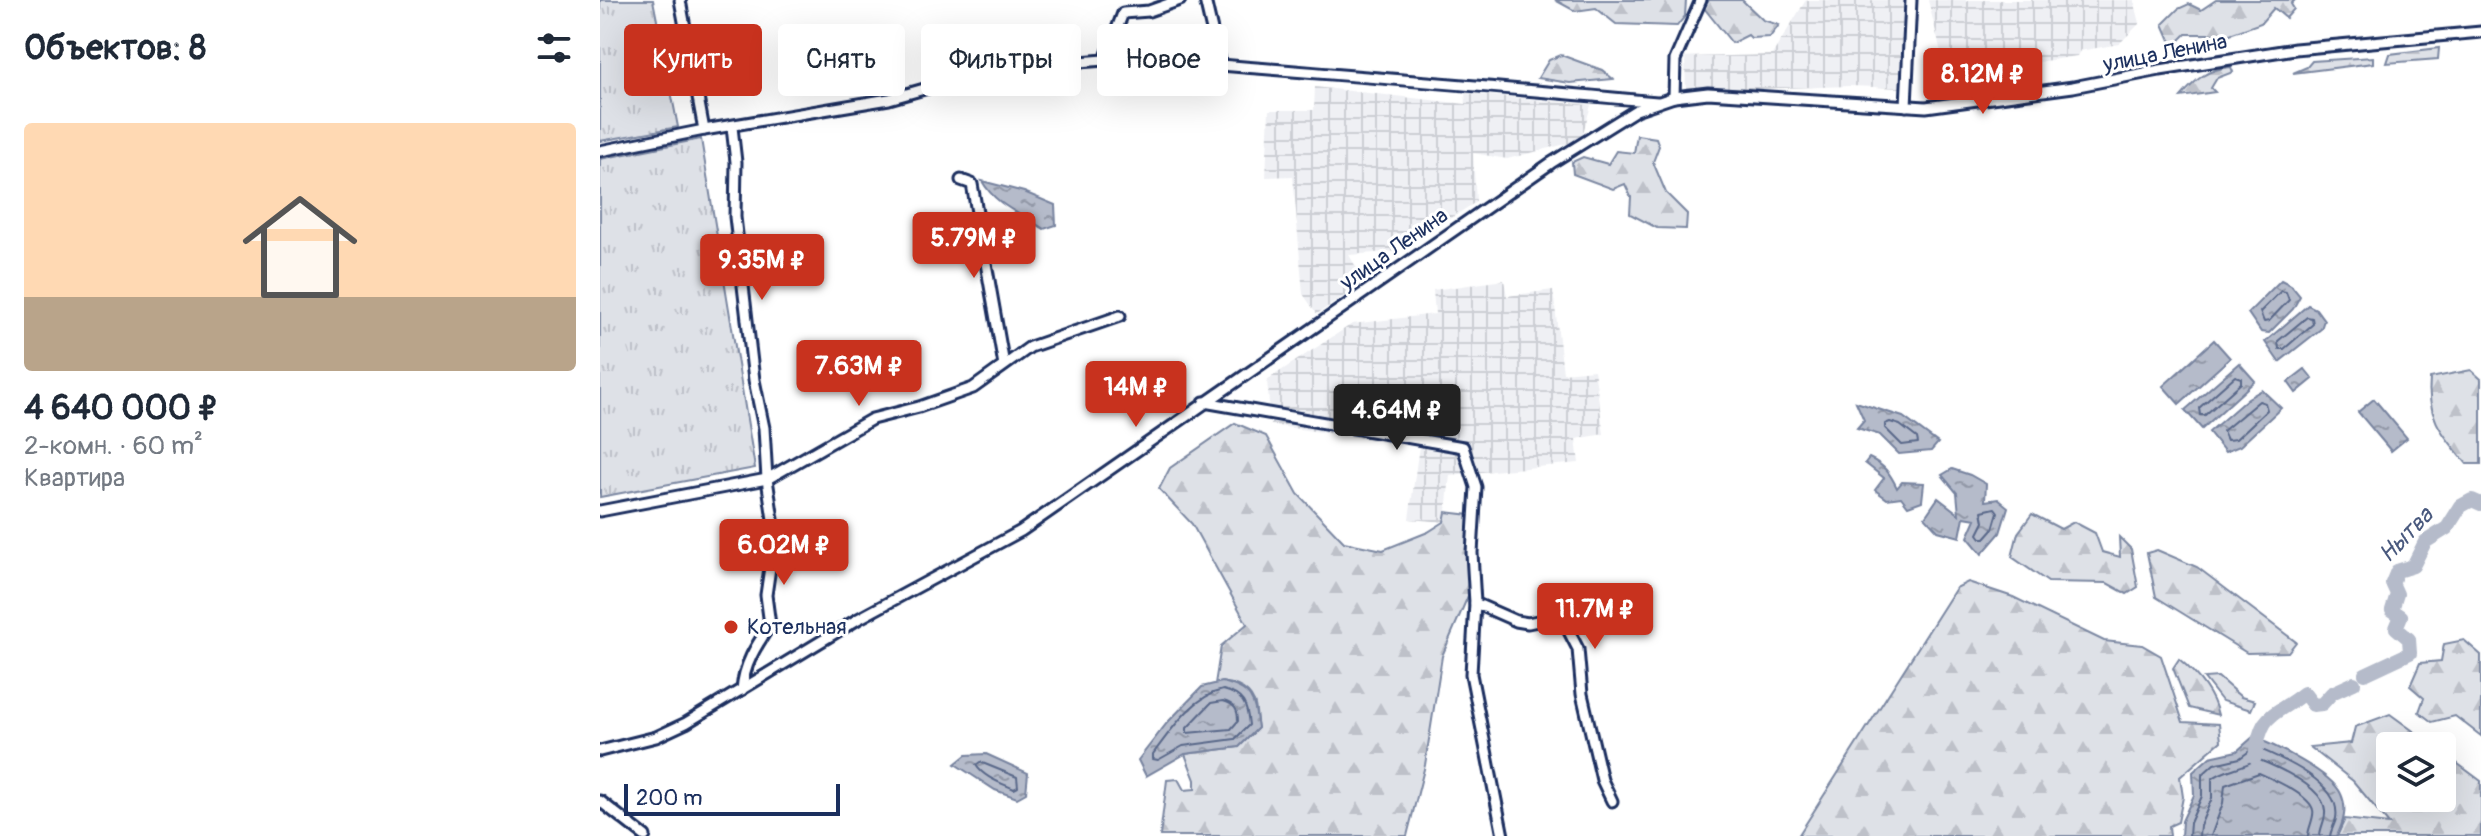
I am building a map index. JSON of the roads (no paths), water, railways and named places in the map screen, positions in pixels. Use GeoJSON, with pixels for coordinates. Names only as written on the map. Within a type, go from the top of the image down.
{"type":"FeatureCollection","features":[{"type":"Feature","properties":{"kind":"street"},"geometry":{"type":"LineString","coordinates":[[680,0],[704,130]]}},
{"type":"Feature","properties":{"kind":"street"},"geometry":{"type":"LineString","coordinates":[[600,151],[889,99],[956,80],[1053,64],[1105,60],[1123,13],[1149,11],[1180,0]]}},
{"type":"Feature","properties":{"kind":"street"},"geometry":{"type":"LineString","coordinates":[[1205,0],[1220,65],[1313,75],[1467,83],[1660,102]]}},
{"type":"Feature","properties":{"kind":"street"},"geometry":{"type":"LineString","coordinates":[[1674,97],[1675,60],[1701,0]]}},
{"type":"Feature","properties":{"kind":"street"},"geometry":{"type":"LineString","coordinates":[[1906,106],[1911,0]]}},
{"type":"Feature","properties":{"kind":"street","name":"улица Ленина"},"geometry":{"type":"LineString","coordinates":[[600,751],[656,737],[742,690],[858,619],[1021,531],[1551,163],[1636,110],[1674,97],[1708,93],[1926,107],[2073,87],[2295,49],[2481,32]]}},
{"type":"Feature","properties":{"kind":"street"},"geometry":{"type":"LineString","coordinates":[[732,127],[736,162],[735,217],[775,533],[766,595],[770,625],[753,649],[743,674],[742,690]]}},
{"type":"Feature","properties":{"kind":"street"},"geometry":{"type":"LineString","coordinates":[[961,180],[972,184],[1004,365]]}},
{"type":"Feature","properties":{"kind":"street"},"geometry":{"type":"LineString","coordinates":[[600,511],[767,479],[872,419],[973,388],[1030,347],[1120,316]]}},
{"type":"Feature","properties":{"kind":"street"},"geometry":{"type":"LineString","coordinates":[[1204,402],[1463,447],[1476,487],[1471,674],[1503,836]]}},
{"type":"Feature","properties":{"kind":"street"},"geometry":{"type":"LineString","coordinates":[[1475,603],[1528,623],[1561,616],[1578,649],[1582,694],[1602,780],[1612,801]]}},
{"type":"Feature","properties":{"kind":"street"},"geometry":{"type":"LineString","coordinates":[[600,801],[645,836]]}},
{"type":"Feature","properties":{"kind":"water"},"geometry":{"type":"Polygon","coordinates":[[[982,181],[1024,192],[1055,205],[1056,225],[1044,229],[1018,214],[994,197],[982,181]]]}},
{"type":"Feature","properties":{"kind":"water"},"geometry":{"type":"Polygon","coordinates":[[[2281,280],[2291,285],[2300,296],[2293,309],[2269,333],[2261,332],[2248,313],[2281,280]]]}},
{"type":"Feature","properties":{"kind":"water"},"geometry":{"type":"Polygon","coordinates":[[[2308,305],[2316,309],[2324,320],[2321,329],[2279,362],[2265,342],[2308,305]]]}},
{"type":"Feature","properties":{"kind":"water"},"geometry":{"type":"Polygon","coordinates":[[[2214,340],[2230,358],[2179,404],[2163,386],[2214,340]]]}},
{"type":"Feature","properties":{"kind":"water"},"geometry":{"type":"Polygon","coordinates":[[[2239,363],[2255,381],[2202,429],[2185,410],[2239,363]]]}},
{"type":"Feature","properties":{"kind":"water"},"geometry":{"type":"Polygon","coordinates":[[[2305,369],[2313,379],[2296,393],[2288,382],[2305,369]]]}},
{"type":"Feature","properties":{"kind":"water"},"geometry":{"type":"Polygon","coordinates":[[[2262,390],[2281,408],[2240,446],[2225,452],[2209,432],[2248,398],[2262,390]]]}},
{"type":"Feature","properties":{"kind":"water"},"geometry":{"type":"Polygon","coordinates":[[[2374,399],[2407,438],[2391,451],[2358,412],[2374,399]]]}},
{"type":"Feature","properties":{"kind":"water"},"geometry":{"type":"Polygon","coordinates":[[[1856,402],[1903,417],[1938,443],[1931,451],[1899,454],[1880,435],[1857,428],[1864,420],[1856,402]]]}},
{"type":"Feature","properties":{"kind":"water"},"geometry":{"type":"Polygon","coordinates":[[[1869,458],[1886,470],[1897,488],[1902,482],[1924,483],[1922,501],[1908,506],[1901,497],[1887,499],[1875,490],[1884,478],[1865,463],[1869,458]]]}},
{"type":"Feature","properties":{"kind":"water"},"geometry":{"type":"Polygon","coordinates":[[[1952,469],[1986,484],[1985,501],[1998,499],[2008,507],[2000,533],[1982,554],[1968,537],[1976,519],[1964,517],[1960,537],[1938,531],[1925,517],[1938,498],[1959,514],[1957,493],[1942,475],[1952,469]]]}},
{"type":"Feature","properties":{"kind":"water"},"geometry":{"type":"Polygon","coordinates":[[[1222,682],[1240,688],[1250,697],[1258,728],[1239,747],[1185,754],[1146,776],[1138,760],[1167,723],[1202,687],[1222,682]]]}},
{"type":"Feature","properties":{"kind":"water"},"geometry":{"type":"Polygon","coordinates":[[[2253,737],[2302,761],[2335,786],[2341,794],[2344,810],[2337,836],[2181,836],[2182,821],[2194,795],[2193,772],[2210,757],[2237,751],[2253,737]]]}},
{"type":"Feature","properties":{"kind":"water"},"geometry":{"type":"Polygon","coordinates":[[[986,754],[1028,773],[1026,793],[1017,798],[995,790],[955,764],[966,755],[986,754]]]}},
{"type":"Feature","properties":{"kind":"waterway","name":"Нытва"},"geometry":{"type":"LineString","coordinates":[[2365,674],[2410,653],[2409,639],[2396,628],[2401,616],[2392,610],[2397,594],[2392,583],[2397,571],[2413,566],[2425,542],[2447,528],[2461,506],[2472,500],[2481,504]]}},
{"type":"Feature","properties":{"kind":"waterway","name":"Нытва"},"geometry":{"type":"LineString","coordinates":[[2255,757],[2261,731],[2276,712],[2304,693],[2313,705],[2322,704],[2332,693],[2354,683]]}},
{"type":"Feature","properties":{"kind":"place","name":"Котельная"},"geometry":{"type":"Point","coordinates":[731,627]}}]}
